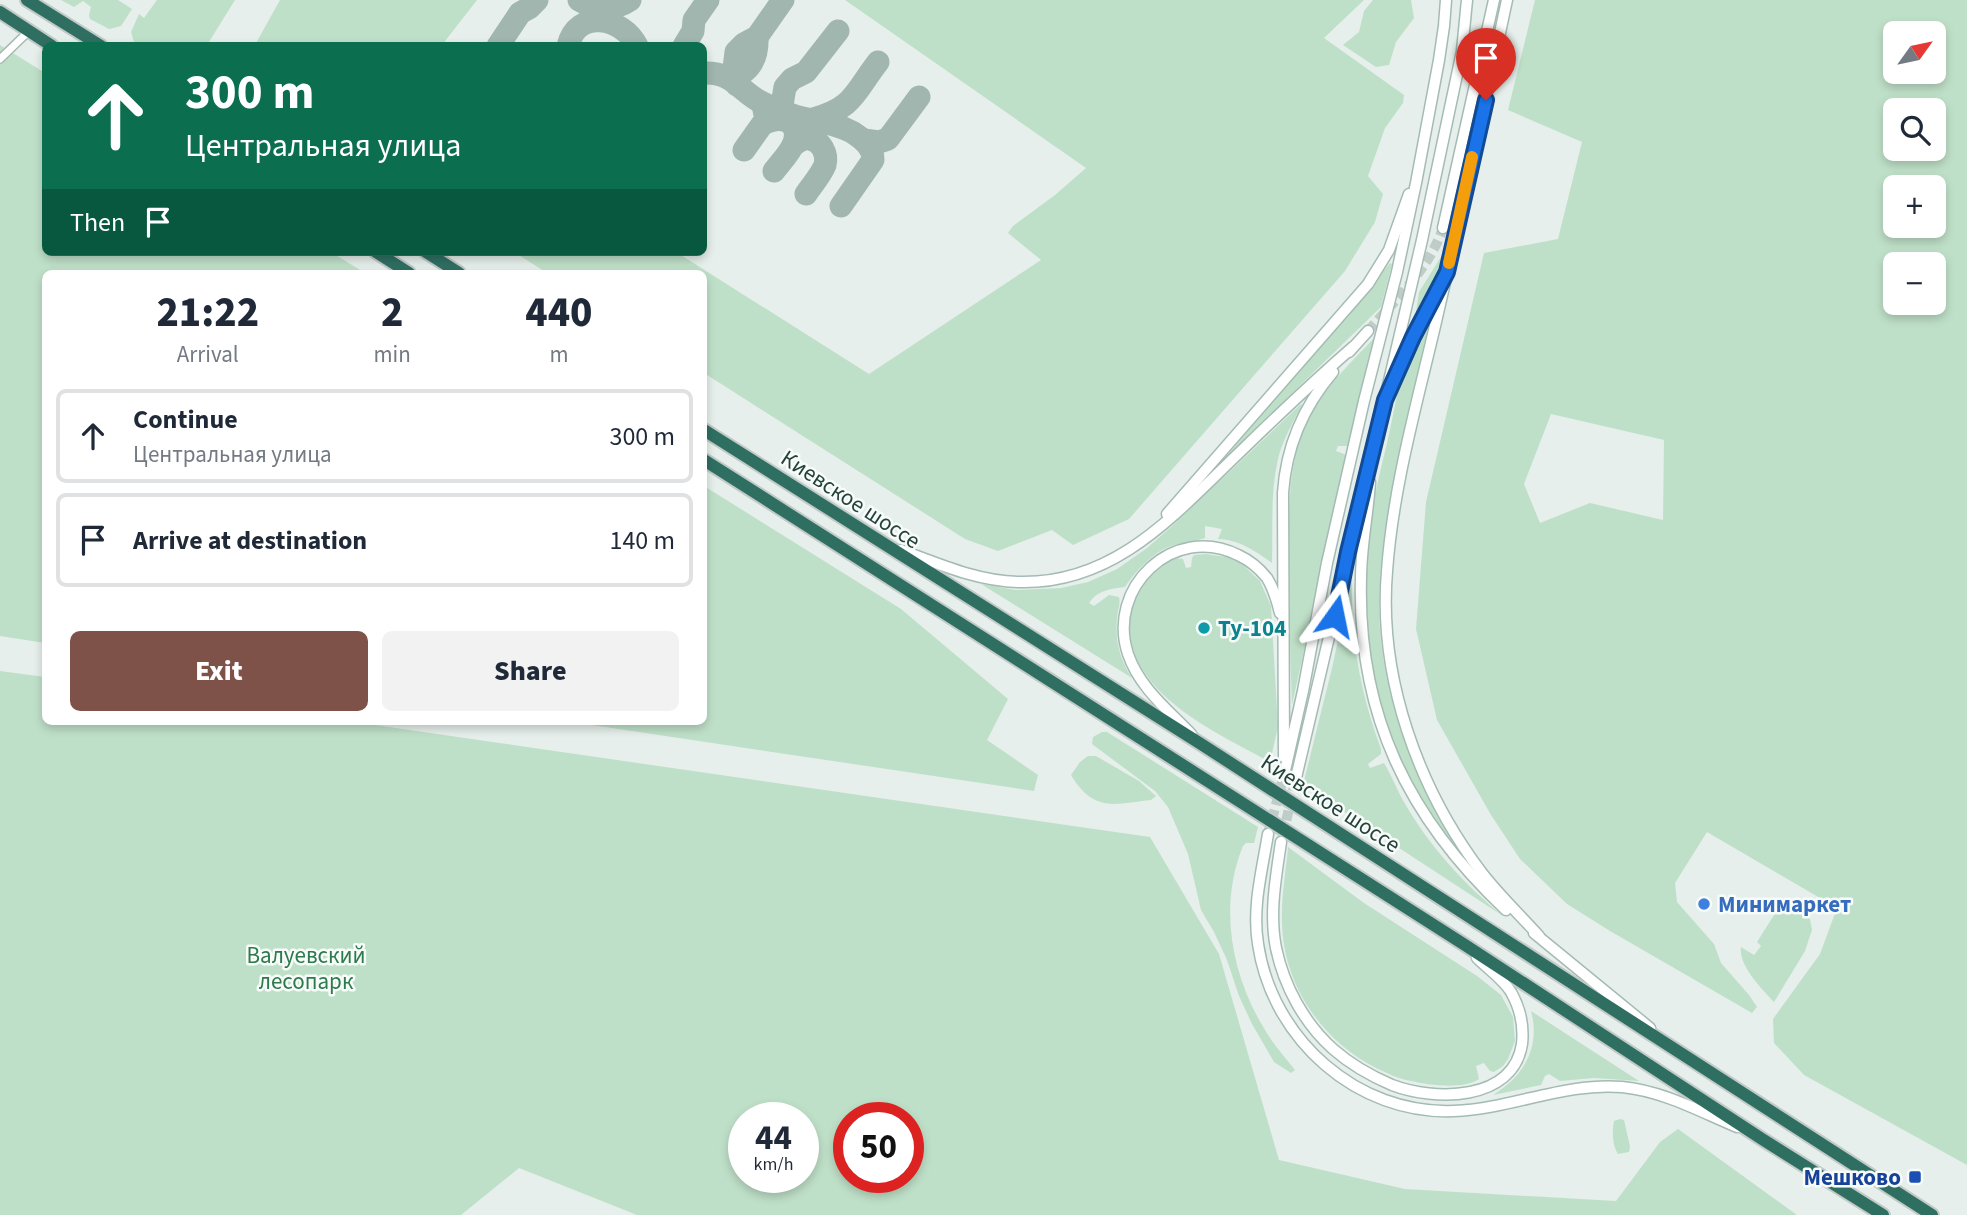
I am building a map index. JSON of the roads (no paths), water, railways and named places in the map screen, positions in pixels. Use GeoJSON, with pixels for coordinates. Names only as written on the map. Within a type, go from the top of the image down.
{"type":"FeatureCollection","features":[{"type":"Feature","properties":{"kind":"highway"},"geometry":{"type":"LineString","coordinates":[[27,0],[95,42]]}},
{"type":"Feature","properties":{"kind":"highway"},"geometry":{"type":"LineString","coordinates":[[0,12],[46,42]]}},
{"type":"Feature","properties":{"kind":"highway"},"geometry":{"type":"LineString","coordinates":[[382,256],[404,270]]}},
{"type":"Feature","properties":{"kind":"highway"},"geometry":{"type":"LineString","coordinates":[[432,256],[454,270]]}},
{"type":"Feature","properties":{"kind":"highway","name":"Киевское шоссе"},"geometry":{"type":"LineString","coordinates":[[707,432],[1201,744],[1932,1215]]}},
{"type":"Feature","properties":{"kind":"highway","name":"Киевское шоссе"},"geometry":{"type":"LineString","coordinates":[[707,462],[1883,1215]]}},
{"type":"Feature","properties":{"kind":"main road"},"geometry":{"type":"LineString","coordinates":[[1368,331],[1321,385],[1311,401],[1292,443],[1285,468],[1283,775],[1303,691],[1327,563],[1397,272],[1439,60],[1446,0]]}},
{"type":"Feature","properties":{"kind":"main road"},"geometry":{"type":"LineString","coordinates":[[1295,782],[1454,95],[1466,29],[1467,0]]}},
{"type":"Feature","properties":{"kind":"main road"},"geometry":{"type":"LineString","coordinates":[[1443,228],[1494,0]]}},
{"type":"Feature","properties":{"kind":"main road"},"geometry":{"type":"LineString","coordinates":[[1507,0],[1399,477],[1387,572],[1389,652],[1414,749],[1439,807],[1483,874],[1539,936]]}},
{"type":"Feature","properties":{"kind":"main road"},"geometry":{"type":"LineString","coordinates":[[1144,540],[1368,284],[1389,250],[1418,168]]}},
{"type":"Feature","properties":{"kind":"main road"},"geometry":{"type":"LineString","coordinates":[[1385,400],[1413,337],[1447,272]]}},
{"type":"Feature","properties":{"kind":"main road"},"geometry":{"type":"LineString","coordinates":[[878,541],[980,578],[1023,582],[1060,579],[1088,572],[1144,540],[1181,509],[1305,389],[1353,348]]}},
{"type":"Feature","properties":{"kind":"main road"},"geometry":{"type":"LineString","coordinates":[[1371,453],[1361,575],[1362,620],[1371,685],[1386,738],[1408,788],[1446,846],[1484,889],[1686,1058]]}},
{"type":"Feature","properties":{"kind":"main road"},"geometry":{"type":"LineString","coordinates":[[1201,744],[1147,688],[1131,662],[1123,624],[1135,587],[1153,566],[1172,554],[1195,548],[1217,548],[1241,557],[1263,573],[1274,593],[1283,622]]}},
{"type":"Feature","properties":{"kind":"main road"},"geometry":{"type":"LineString","coordinates":[[1268,834],[1256,909],[1258,942],[1267,980],[1287,1021],[1305,1046],[1325,1066],[1354,1086],[1384,1100],[1428,1111],[1495,1107],[1580,1088],[1623,1087],[1662,1096],[1762,1139]]}},
{"type":"Feature","properties":{"kind":"main road"},"geometry":{"type":"LineString","coordinates":[[1281,842],[1273,925],[1282,971],[1294,999],[1316,1032],[1344,1058],[1371,1075],[1392,1085],[1413,1090],[1455,1093],[1490,1086],[1513,1066],[1522,1042],[1518,1009],[1507,988],[1465,945]]}},
{"type":"Feature","properties":{"kind":"street"},"geometry":{"type":"LineString","coordinates":[[0,59],[29,31]]}},
{"type":"Feature","properties":{"kind":"tunnel"},"geometry":{"type":"LineString","coordinates":[[1368,331],[1420,270],[1443,228]]}},
{"type":"Feature","properties":{"kind":"tunnel"},"geometry":{"type":"LineString","coordinates":[[1268,834],[1284,775]]}},
{"type":"Feature","properties":{"kind":"tunnel"},"geometry":{"type":"LineString","coordinates":[[1283,835],[1295,782]]}},
{"type":"Feature","properties":{"kind":"place","name":"Ту-104"},"geometry":{"type":"Point","coordinates":[1204,628]}},
{"type":"Feature","properties":{"kind":"place","name":"Минимаркет"},"geometry":{"type":"Point","coordinates":[1704,904]}},
{"type":"Feature","properties":{"kind":"place","name":"Мешково"},"geometry":{"type":"Point","coordinates":[1915,1177]}},
{"type":"Feature","properties":{"kind":"park label","name":"Валуевский лесопарк"},"geometry":{"type":"Point","coordinates":[306,968]}}]}
